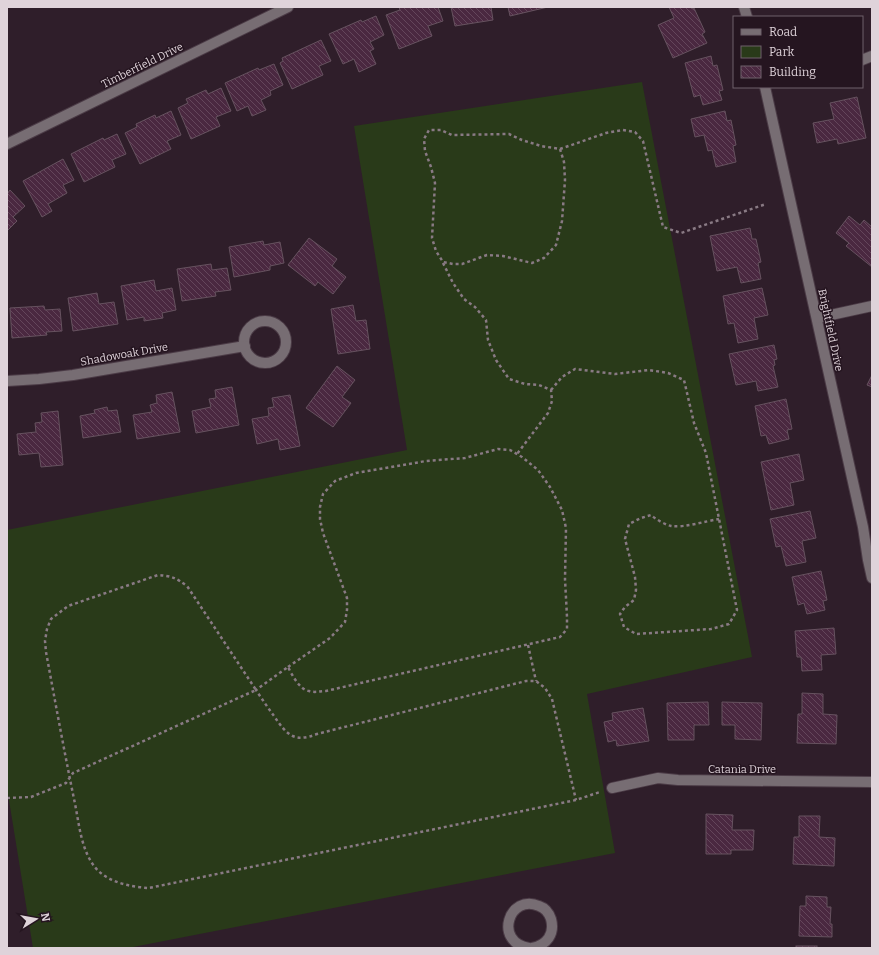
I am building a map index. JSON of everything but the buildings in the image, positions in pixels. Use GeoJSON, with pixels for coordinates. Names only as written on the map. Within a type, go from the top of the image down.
{"type":"FeatureCollection","features":[{"type":"Feature","properties":{"kind":"street","name":"Timberfield Drive"},"geometry":{"type":"LineString","coordinates":[[7,144],[288,7]]}},
{"type":"Feature","properties":{"kind":"street","name":"Brightfield Drive"},"geometry":{"type":"LineString","coordinates":[[765,88],[870,559],[872,578]]}},
{"type":"Feature","properties":{"kind":"street"},"geometry":{"type":"LineString","coordinates":[[817,318],[872,306]]}},
{"type":"Feature","properties":{"kind":"street"},"geometry":{"type":"LineString","coordinates":[[261,321],[272,322],[278,326],[283,331],[286,338],[286,348],[283,354],[278,360],[271,363],[258,362],[252,359],[244,346],[245,335],[249,329],[254,324],[261,321]]}},
{"type":"Feature","properties":{"kind":"street","name":"Shadowoak Drive"},"geometry":{"type":"LineString","coordinates":[[7,381],[39,380],[73,375],[244,346]]}},
{"type":"Feature","properties":{"kind":"street","name":"Catania Drive"},"geometry":{"type":"LineString","coordinates":[[612,788],[658,778],[678,780],[872,782]]}},
{"type":"Feature","properties":{"kind":"street"},"geometry":{"type":"LineString","coordinates":[[535,904],[546,910],[550,916],[552,924],[552,932],[549,939],[538,947],[530,948],[514,946],[508,930],[508,923],[511,915],[516,909],[520,906],[535,904]]}},
{"type":"Feature","properties":{"kind":"path"},"geometry":{"type":"LineString","coordinates":[[551,390],[539,385],[525,384],[509,379],[496,360],[488,340],[486,320],[475,307],[464,299],[453,283],[436,251],[432,238],[435,183],[425,151],[424,139],[429,130],[441,130],[452,135],[509,134],[541,146],[560,149],[606,133],[623,130],[635,132],[643,141],[663,227],[681,233],[766,204]]}},
{"type":"Feature","properties":{"kind":"path"},"geometry":{"type":"LineString","coordinates":[[443,262],[462,264],[487,255],[503,256],[532,263],[544,258],[556,245],[562,221],[565,180],[564,162],[560,149]]}},
{"type":"Feature","properties":{"kind":"path"},"geometry":{"type":"LineString","coordinates":[[517,454],[548,413],[552,401],[551,390],[562,377],[575,369],[615,374],[649,370],[668,373],[684,380],[694,423],[706,453],[719,518],[737,610],[729,624],[711,629],[636,634],[624,627],[620,614],[625,607],[634,600],[636,590],[635,577],[625,539],[629,524],[651,515],[659,521],[671,526],[682,526],[719,518]]}},
{"type":"Feature","properties":{"kind":"path"},"geometry":{"type":"LineString","coordinates":[[7,798],[31,797],[66,783],[73,773],[256,690],[288,667],[330,638],[345,622],[347,610],[347,598],[323,533],[320,519],[320,508],[323,494],[335,481],[356,473],[426,461],[466,458],[498,450],[510,450],[538,470],[550,487],[562,510],[566,528],[565,579],[567,630],[560,637],[326,691],[307,691],[293,677],[288,667]]}},
{"type":"Feature","properties":{"kind":"path"},"geometry":{"type":"LineString","coordinates":[[576,800],[552,699],[545,688],[536,682],[526,681],[308,737],[297,738],[282,729],[187,586],[178,580],[168,576],[158,575],[68,606],[51,619],[47,629],[45,641],[46,652],[69,778],[84,847],[95,867],[105,876],[114,881],[137,887],[149,888],[576,800],[612,788]]}},
{"type":"Feature","properties":{"kind":"path"},"geometry":{"type":"LineString","coordinates":[[528,644],[536,682]]}},
{"type":"Feature","properties":{"kind":"green space"},"geometry":{"type":"Polygon","coordinates":[[[642,82],[752,657],[587,694],[615,853],[128,948],[33,948],[7,788],[7,530],[407,450],[354,126],[642,82]]]}}]}
